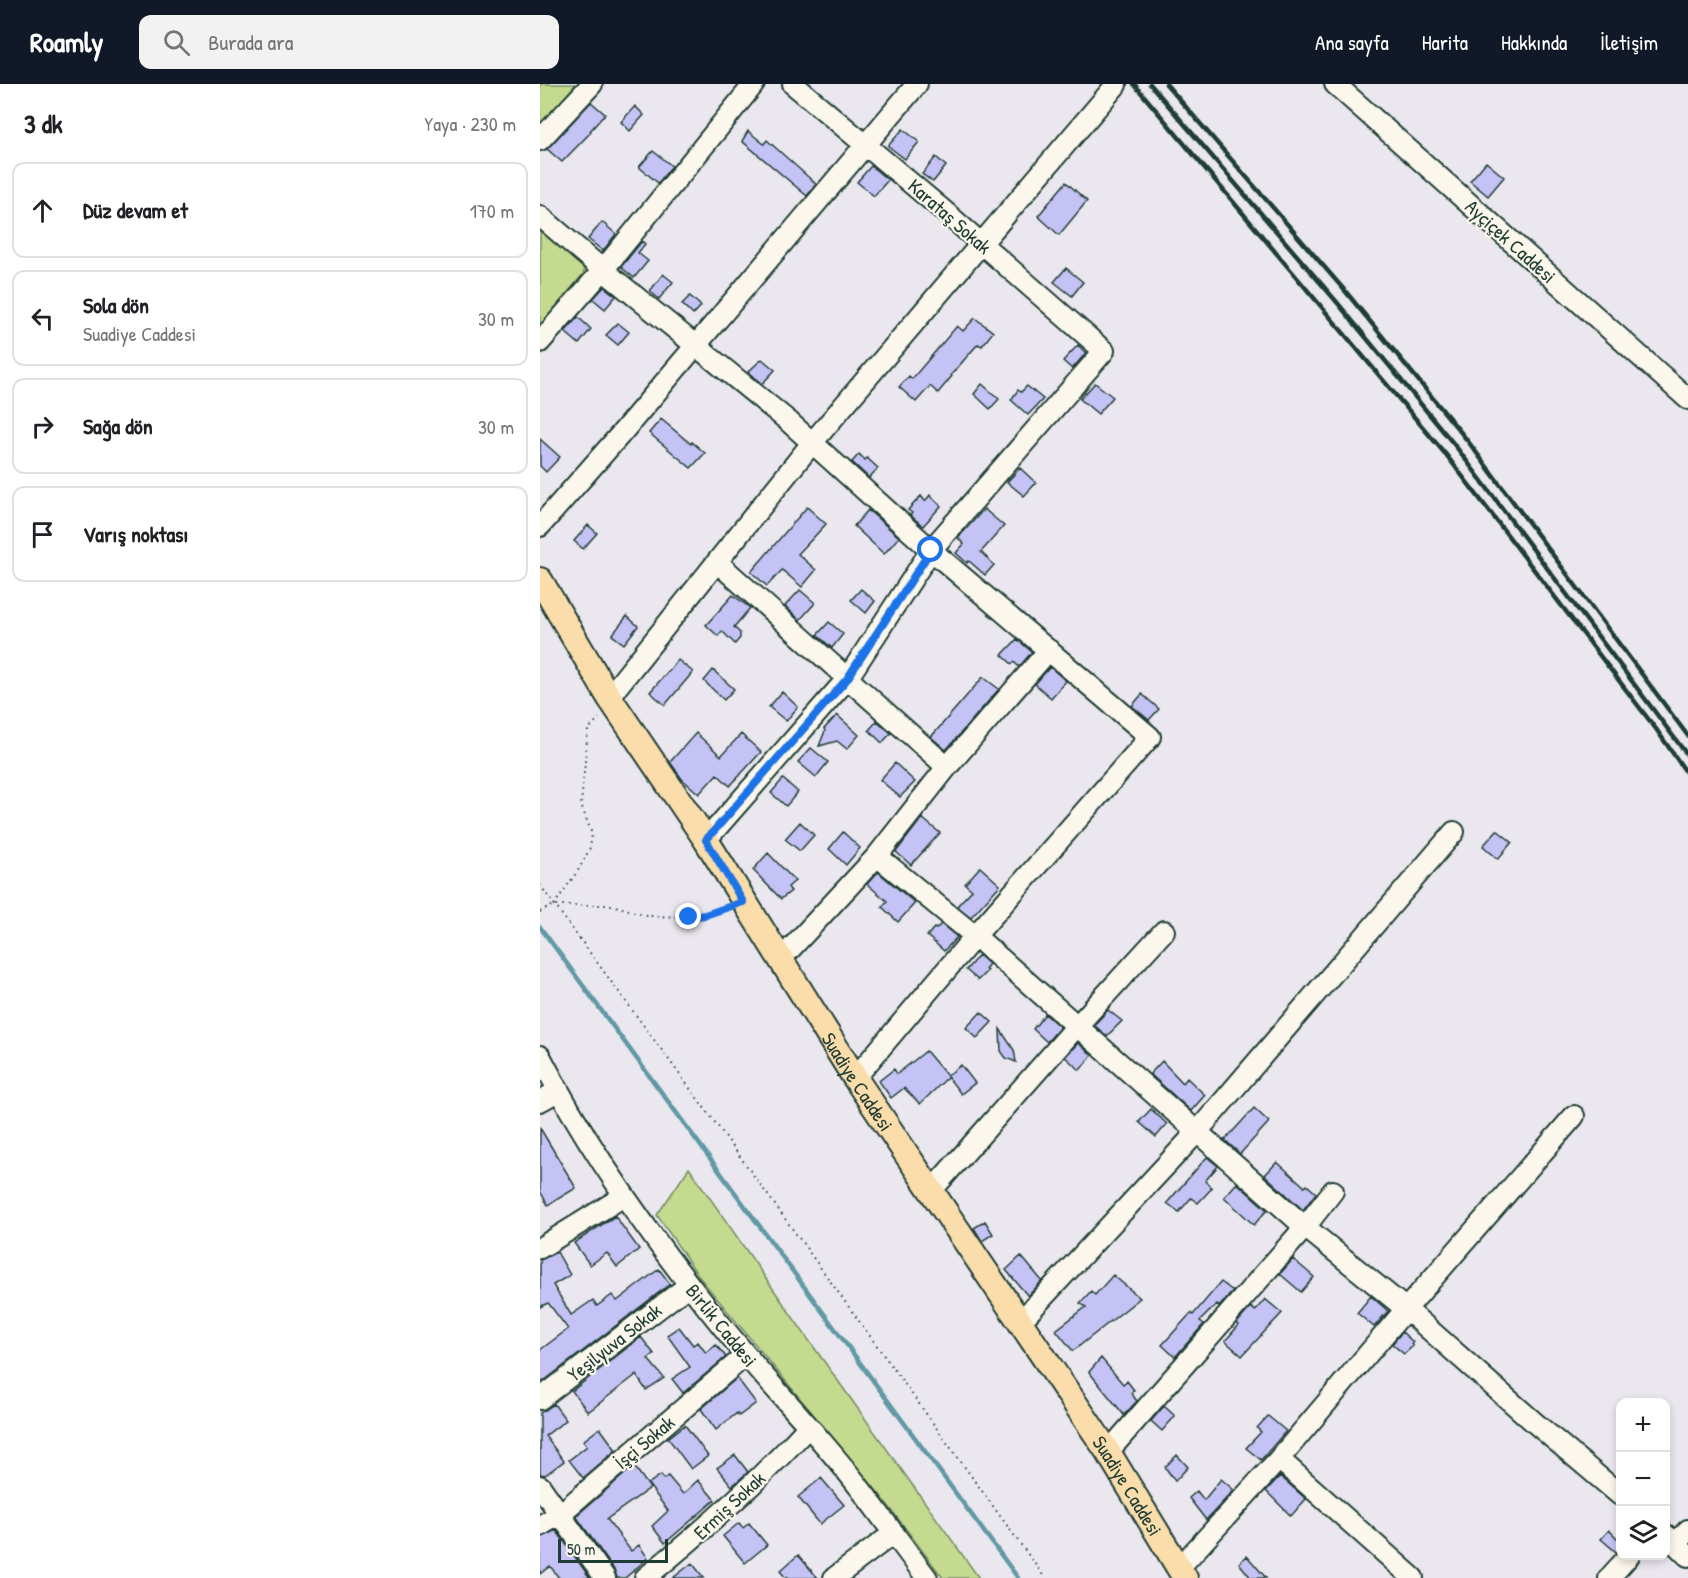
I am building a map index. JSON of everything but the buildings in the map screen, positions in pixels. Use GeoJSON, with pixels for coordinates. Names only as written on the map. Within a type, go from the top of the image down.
{"type":"FeatureCollection","features":[{"type":"Feature","properties":{"kind":"main road","name":"Suadiye Caddesi"},"geometry":{"type":"LineString","coordinates":[[540,580],[609,697],[706,840],[855,1077],[1108,1452],[1182,1573]]}},
{"type":"Feature","properties":{"kind":"street"},"geometry":{"type":"LineString","coordinates":[[540,140],[592,84]]}},
{"type":"Feature","properties":{"kind":"street"},"geometry":{"type":"LineString","coordinates":[[540,342],[603,270],[754,84]]}},
{"type":"Feature","properties":{"kind":"street","name":"Karataş Sokak"},"geometry":{"type":"LineString","coordinates":[[793,84],[981,243],[1104,351],[931,550]]}},
{"type":"Feature","properties":{"kind":"street"},"geometry":{"type":"LineString","coordinates":[[540,526],[697,345],[917,84]]}},
{"type":"Feature","properties":{"kind":"street"},"geometry":{"type":"LineString","coordinates":[[609,697],[812,443],[1116,85]]}},
{"type":"Feature","properties":{"kind":"street","name":"Ayçiçek Caddesi"},"geometry":{"type":"LineString","coordinates":[[1343,87],[1688,399]]}},
{"type":"Feature","properties":{"kind":"street"},"geometry":{"type":"LineString","coordinates":[[540,216],[812,443],[931,550],[1149,737],[855,1077]]}},
{"type":"Feature","properties":{"kind":"street"},"geometry":{"type":"LineString","coordinates":[[706,840],[847,679],[931,550]]}},
{"type":"Feature","properties":{"kind":"street"},"geometry":{"type":"LineString","coordinates":[[717,563],[947,767]]}},
{"type":"Feature","properties":{"kind":"street"},"geometry":{"type":"LineString","coordinates":[[781,959],[877,856],[947,767],[1049,650]]}},
{"type":"Feature","properties":{"kind":"street"},"geometry":{"type":"LineString","coordinates":[[1020,1322],[1197,1132],[1454,832]]}},
{"type":"Feature","properties":{"kind":"street"},"geometry":{"type":"LineString","coordinates":[[877,856],[975,936],[1305,1227],[1406,1309],[1616,1492]]}},
{"type":"Feature","properties":{"kind":"street"},"geometry":{"type":"LineString","coordinates":[[932,1190],[1164,931]]}},
{"type":"Feature","properties":{"kind":"street","name":"Birlik Caddesi"},"geometry":{"type":"LineString","coordinates":[[540,1056],[558,1091],[624,1196],[689,1285],[858,1485],[927,1578]]}},
{"type":"Feature","properties":{"kind":"street"},"geometry":{"type":"LineString","coordinates":[[540,1101],[558,1091]]}},
{"type":"Feature","properties":{"kind":"street"},"geometry":{"type":"LineString","coordinates":[[1182,1573],[1406,1309],[1574,1116]]}},
{"type":"Feature","properties":{"kind":"street"},"geometry":{"type":"LineString","coordinates":[[1108,1452],[1305,1227],[1333,1191]]}},
{"type":"Feature","properties":{"kind":"street"},"geometry":{"type":"LineString","coordinates":[[540,1248],[624,1196]]}},
{"type":"Feature","properties":{"kind":"street","name":"Yeşilyuva Sokak"},"geometry":{"type":"LineString","coordinates":[[540,1399],[689,1285]]}},
{"type":"Feature","properties":{"kind":"street","name":"İşçi Sokak"},"geometry":{"type":"LineString","coordinates":[[540,1526],[560,1514],[746,1355]]}},
{"type":"Feature","properties":{"kind":"street","name":"Ermiş Sokak"},"geometry":{"type":"LineString","coordinates":[[645,1578],[712,1522],[775,1463],[808,1427]]}},
{"type":"Feature","properties":{"kind":"street"},"geometry":{"type":"LineString","coordinates":[[1279,1459],[1413,1578]]}},
{"type":"Feature","properties":{"kind":"street"},"geometry":{"type":"LineString","coordinates":[[540,1486],[605,1578]]}},
{"type":"Feature","properties":{"kind":"street"},"geometry":{"type":"LineString","coordinates":[[834,1578],[894,1533]]}},
{"type":"Feature","properties":{"kind":"street"},"geometry":{"type":"LineString","coordinates":[[1609,1578],[1625,1560]]}},
{"type":"Feature","properties":{"kind":"path"},"geometry":{"type":"LineString","coordinates":[[554,905],[579,869],[590,848],[592,834],[581,805],[588,730],[598,720],[609,697]]}},
{"type":"Feature","properties":{"kind":"path"},"geometry":{"type":"LineString","coordinates":[[540,885],[1045,1578]]}},
{"type":"Feature","properties":{"kind":"path"},"geometry":{"type":"LineString","coordinates":[[540,912],[554,905],[612,905],[649,916],[689,917],[705,915],[743,902]]}},
{"type":"Feature","properties":{"kind":"green space"},"geometry":{"type":"Polygon","coordinates":[[[540,84],[576,84],[540,128],[540,84]]]}},
{"type":"Feature","properties":{"kind":"green space"},"geometry":{"type":"Polygon","coordinates":[[[540,228],[584,266],[584,273],[540,326],[540,228]]]}},
{"type":"Feature","properties":{"kind":"green space"},"geometry":{"type":"Polygon","coordinates":[[[689,1168],[979,1578],[943,1578],[881,1496],[700,1278],[657,1215],[689,1168]]]}},
{"type":"Feature","properties":{"kind":"waterway"},"geometry":{"type":"LineString","coordinates":[[540,927],[1018,1578]]}},
{"type":"Feature","properties":{"kind":"railway"},"geometry":{"type":"LineString","coordinates":[[1134,84],[1447,456],[1656,729],[1688,775]]}},
{"type":"Feature","properties":{"kind":"railway"},"geometry":{"type":"LineString","coordinates":[[1150,84],[1336,301],[1457,448],[1688,756]]}},
{"type":"Feature","properties":{"kind":"railway"},"geometry":{"type":"LineString","coordinates":[[1166,84],[1346,292],[1467,440],[1688,736]]}},
{"type":"Feature","properties":{"kind":"route"},"geometry":{"type":"LineString","coordinates":[[689,917],[705,915],[743,902],[706,840],[847,679],[931,550]]}}]}
